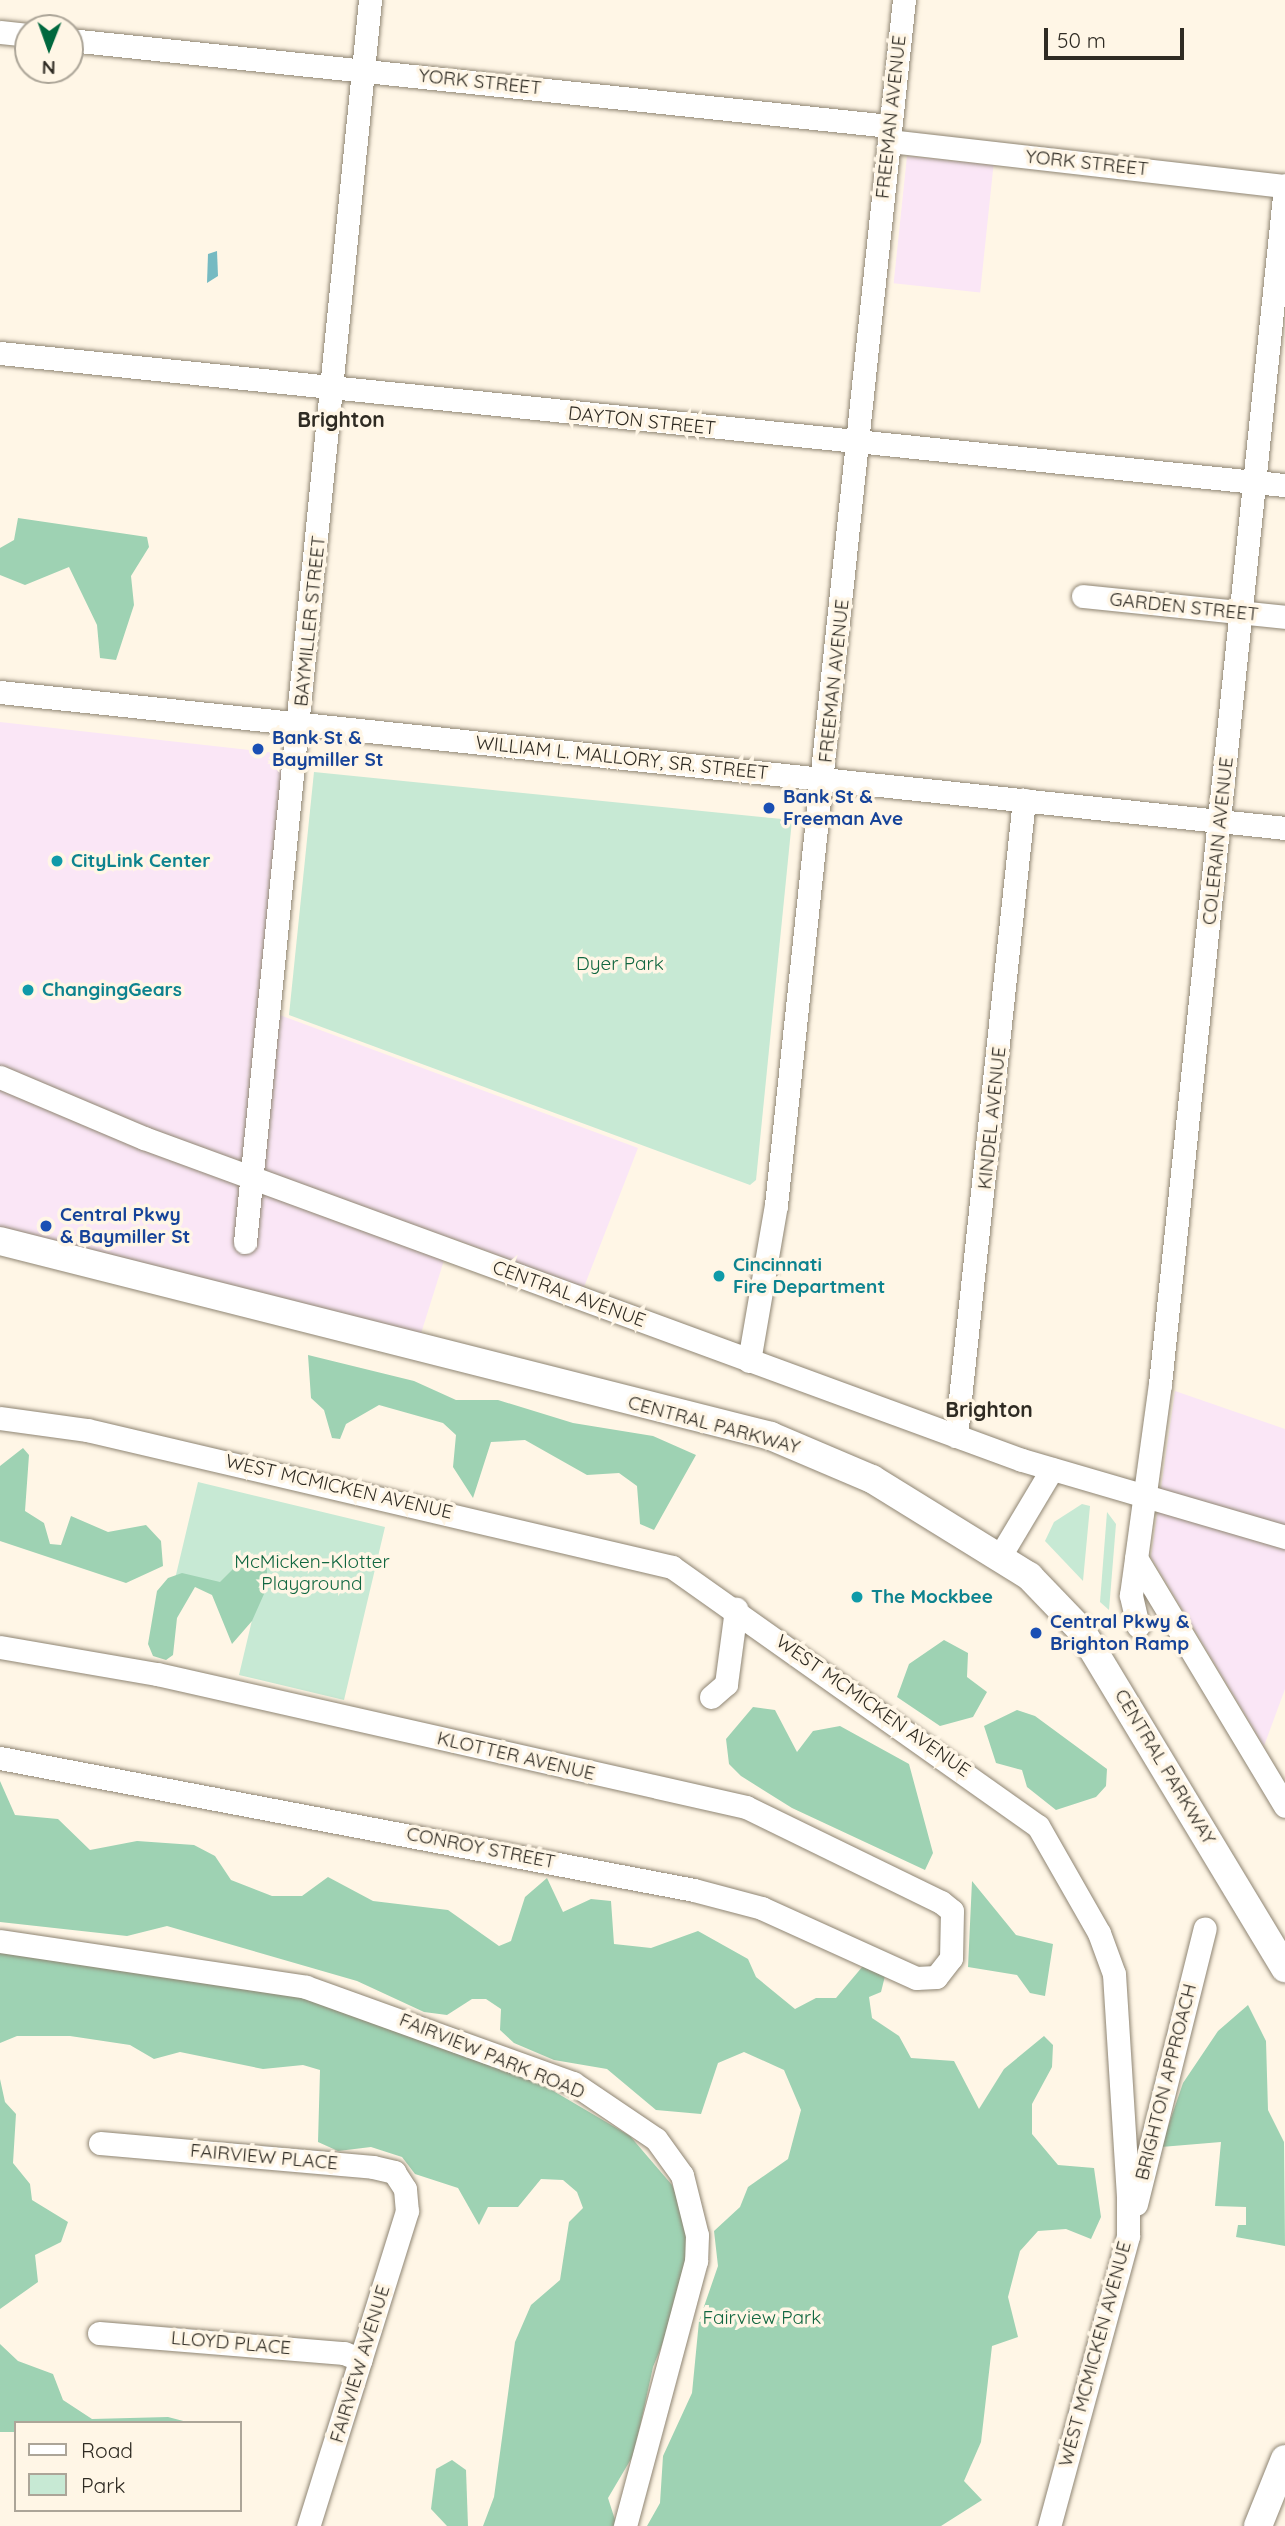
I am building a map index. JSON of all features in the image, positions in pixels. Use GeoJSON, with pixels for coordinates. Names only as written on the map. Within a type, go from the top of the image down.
{"type":"FeatureCollection","features":[{"type":"Feature","properties":{"kind":"main road","name":"CENTRAL PARKWAY"},"geometry":{"type":"LineString","coordinates":[[0,1241],[771,1436],[872,1479],[1000,1556],[1051,1596],[1081,1630],[1285,1968]]}},
{"type":"Feature","properties":{"kind":"main road"},"geometry":{"type":"LineString","coordinates":[[1258,2526],[1285,2459]]}},
{"type":"Feature","properties":{"kind":"street","name":"BAYMILLER STREET"},"geometry":{"type":"LineString","coordinates":[[245,1242],[300,725],[370,0]]}},
{"type":"Feature","properties":{"kind":"street","name":"FREEMAN AVENUE"},"geometry":{"type":"LineString","coordinates":[[749,1361],[776,1205],[824,779],[904,0]]}},
{"type":"Feature","properties":{"kind":"street","name":"YORK STREET"},"geometry":{"type":"LineString","coordinates":[[84,41],[363,69],[889,133],[1285,186]]}},
{"type":"Feature","properties":{"kind":"street","name":"COLERAIN AVENUE"},"geometry":{"type":"LineString","coordinates":[[1144,1495],[1243,613],[1285,186]]}},
{"type":"Feature","properties":{"kind":"street","name":"DAYTON STREET"},"geometry":{"type":"LineString","coordinates":[[0,353],[1285,485]]}},
{"type":"Feature","properties":{"kind":"street","name":"GARDEN STREET"},"geometry":{"type":"LineString","coordinates":[[1083,596],[1285,617]]}},
{"type":"Feature","properties":{"kind":"street","name":"WILLIAM L. MALLORY, SR. STREET"},"geometry":{"type":"LineString","coordinates":[[0,692],[1285,828]]}},
{"type":"Feature","properties":{"kind":"street","name":"KINDEL AVENUE"},"geometry":{"type":"LineString","coordinates":[[956,1436],[1024,800]]}},
{"type":"Feature","properties":{"kind":"street","name":"CENTRAL AVENUE"},"geometry":{"type":"LineString","coordinates":[[0,1077],[254,1176],[956,1436],[1052,1469],[1285,1537]]}},
{"type":"Feature","properties":{"kind":"street","name":"WEST MCMICKEN AVENUE"},"geometry":{"type":"LineString","coordinates":[[0,1419],[87,1430],[642,1557],[697,1580],[1021,1809],[1055,1851],[1114,1974],[1128,2236],[1049,2526]]}},
{"type":"Feature","properties":{"kind":"street"},"geometry":{"type":"LineString","coordinates":[[1000,1556],[1052,1469]]}},
{"type":"Feature","properties":{"kind":"street"},"geometry":{"type":"LineString","coordinates":[[1138,1626],[1131,1595],[1144,1495]]}},
{"type":"Feature","properties":{"kind":"street"},"geometry":{"type":"LineString","coordinates":[[1136,1558],[1285,1806]]}},
{"type":"Feature","properties":{"kind":"street"},"geometry":{"type":"LineString","coordinates":[[711,1697],[726,1684],[736,1609]]}},
{"type":"Feature","properties":{"kind":"street","name":"KLOTTER AVENUE"},"geometry":{"type":"LineString","coordinates":[[0,1647],[157,1674],[746,1807],[941,1902],[952,1911],[954,1925],[946,1969]]}},
{"type":"Feature","properties":{"kind":"street","name":"CONROY STREET"},"geometry":{"type":"LineString","coordinates":[[0,1758],[694,1889],[762,1908],[916,1978],[946,1969]]}},
{"type":"Feature","properties":{"kind":"street","name":"BRIGHTON APPROACH"},"geometry":{"type":"LineString","coordinates":[[1128,2236],[1205,1928]]}},
{"type":"Feature","properties":{"kind":"street","name":"FAIRVIEW PARK ROAD"},"geometry":{"type":"LineString","coordinates":[[0,1941],[306,1987],[573,2083],[656,2139],[682,2175],[697,2235],[696,2261],[625,2526]]}},
{"type":"Feature","properties":{"kind":"street","name":"FAIRVIEW PLACE"},"geometry":{"type":"LineString","coordinates":[[100,2143],[386,2169],[399,2179],[408,2201]]}},
{"type":"Feature","properties":{"kind":"street","name":"FAIRVIEW AVENUE"},"geometry":{"type":"LineString","coordinates":[[308,2526],[408,2201]]}},
{"type":"Feature","properties":{"kind":"street","name":"LLOYD PLACE"},"geometry":{"type":"LineString","coordinates":[[99,2333],[344,2353],[361,2360]]}},
{"type":"Feature","properties":{"kind":"shaded area"},"geometry":{"type":"Polygon","coordinates":[[[907,156],[994,165],[980,292],[894,283],[907,156]]]}},
{"type":"Feature","properties":{"kind":"shaded area"},"geometry":{"type":"Polygon","coordinates":[[[0,722],[303,756],[277,1014],[638,1148],[584,1287],[451,1238],[418,1343],[0,1236],[0,722]]]}},
{"type":"Feature","properties":{"kind":"shaded area"},"geometry":{"type":"Polygon","coordinates":[[[1175,1391],[1285,1429],[1285,1689],[1264,1746],[1151,1557],[1175,1391]]]}},
{"type":"Feature","properties":{"kind":"green space"},"geometry":{"type":"Polygon","coordinates":[[[18,518],[147,537],[149,547],[131,576],[134,605],[116,660],[100,658],[97,625],[69,567],[25,585],[0,575],[0,548],[14,540],[18,518]]]}},
{"type":"Feature","properties":{"kind":"green space","name":"Dyer Park"},"geometry":{"type":"Polygon","coordinates":[[[314,772],[792,820],[756,1180],[750,1185],[289,1015],[314,772]]]}},
{"type":"Feature","properties":{"kind":"green space"},"geometry":{"type":"Polygon","coordinates":[[[308,1355],[414,1381],[456,1400],[498,1400],[573,1423],[653,1436],[696,1455],[654,1530],[640,1524],[637,1486],[619,1473],[587,1475],[525,1440],[491,1442],[473,1498],[453,1467],[456,1435],[443,1423],[379,1405],[346,1424],[340,1439],[332,1438],[324,1410],[311,1398],[308,1355]]]}},
{"type":"Feature","properties":{"kind":"green space"},"geometry":{"type":"Polygon","coordinates":[[[23,1448],[29,1455],[25,1511],[44,1523],[50,1544],[61,1545],[71,1516],[108,1532],[146,1525],[161,1541],[163,1566],[126,1583],[0,1541],[0,1466],[23,1448]]]}},
{"type":"Feature","properties":{"kind":"green space","name":"McMicken–Klotter Playground"},"geometry":{"type":"Polygon","coordinates":[[[198,1482],[385,1527],[344,1700],[239,1675],[257,1599],[175,1579],[198,1482]]]}},
{"type":"Feature","properties":{"kind":"green space"},"geometry":{"type":"Polygon","coordinates":[[[1082,1504],[1090,1506],[1083,1581],[1045,1541],[1054,1522],[1082,1504]]]}},
{"type":"Feature","properties":{"kind":"green space"},"geometry":{"type":"Polygon","coordinates":[[[1107,1512],[1116,1524],[1109,1610],[1100,1602],[1107,1512]]]}},
{"type":"Feature","properties":{"kind":"green space"},"geometry":{"type":"Polygon","coordinates":[[[247,1555],[266,1559],[268,1585],[252,1621],[232,1644],[212,1595],[195,1587],[177,1618],[173,1655],[166,1660],[153,1656],[148,1644],[157,1591],[168,1578],[182,1573],[220,1582],[247,1555]]]}},
{"type":"Feature","properties":{"kind":"green space"},"geometry":{"type":"Polygon","coordinates":[[[944,1640],[968,1653],[967,1677],[987,1692],[973,1717],[940,1726],[897,1697],[909,1664],[944,1640]]]}},
{"type":"Feature","properties":{"kind":"green space"},"geometry":{"type":"Polygon","coordinates":[[[753,1707],[775,1710],[797,1752],[813,1731],[840,1726],[909,1764],[933,1853],[925,1870],[792,1808],[741,1776],[729,1764],[726,1739],[753,1707]]]}},
{"type":"Feature","properties":{"kind":"green space"},"geometry":{"type":"Polygon","coordinates":[[[1017,1710],[1035,1716],[1107,1769],[1106,1786],[1096,1797],[1056,1810],[1027,1787],[1022,1770],[996,1763],[984,1726],[1017,1710]]]}},
{"type":"Feature","properties":{"kind":"green space","name":"Fairview Park"},"geometry":{"type":"Polygon","coordinates":[[[0,1781],[15,1815],[58,1819],[90,1850],[137,1841],[194,1845],[215,1856],[231,1880],[272,1896],[302,1896],[328,1877],[373,1901],[448,1910],[499,1946],[511,1941],[525,1897],[547,1878],[563,1912],[591,1899],[611,1901],[614,1944],[651,1948],[698,1931],[748,1959],[756,1977],[795,2009],[816,1998],[836,1998],[863,1966],[886,1972],[881,1992],[869,1997],[872,2018],[899,2036],[911,2058],[954,2061],[979,2109],[1004,2069],[1044,2036],[1053,2045],[1052,2067],[1032,2104],[1032,2134],[1058,2165],[1094,2168],[1101,2217],[1091,2239],[1066,2229],[1038,2231],[1020,2251],[1008,2297],[1018,2337],[992,2346],[981,2442],[964,2481],[982,2500],[941,2526],[647,2526],[660,2503],[663,2456],[692,2393],[699,2321],[718,2266],[714,2231],[740,2207],[748,2187],[788,2159],[801,2110],[784,2070],[744,2052],[718,2063],[701,2114],[656,2110],[607,2069],[554,2060],[514,2043],[500,2030],[501,2009],[486,1999],[472,1999],[447,2015],[424,2012],[357,1981],[167,1926],[127,1936],[0,1922],[0,1781]]]}},
{"type":"Feature","properties":{"kind":"green space"},"geometry":{"type":"Polygon","coordinates":[[[972,1881],[1016,1935],[1053,1944],[1045,1996],[1030,1993],[1017,1975],[968,1967],[972,1881]]]}},
{"type":"Feature","properties":{"kind":"green space"},"geometry":{"type":"Polygon","coordinates":[[[0,1950],[317,1999],[533,2079],[630,2136],[672,2185],[689,2227],[688,2282],[653,2367],[634,2454],[608,2498],[617,2526],[483,2526],[494,2497],[515,2342],[531,2305],[560,2280],[569,2222],[583,2208],[577,2192],[563,2180],[541,2179],[518,2207],[488,2207],[479,2225],[458,2188],[415,2174],[402,2157],[371,2147],[338,2151],[318,2142],[320,2070],[303,2065],[263,2069],[180,2052],[154,2059],[130,2045],[70,2036],[17,2036],[0,2043],[0,1950]]]}},
{"type":"Feature","properties":{"kind":"green space"},"geometry":{"type":"Polygon","coordinates":[[[1248,2005],[1266,2041],[1268,2110],[1284,2142],[1285,2246],[1236,2237],[1238,2225],[1246,2225],[1246,2207],[1215,2206],[1221,2142],[1161,2147],[1183,2083],[1218,2031],[1248,2005]]]}},
{"type":"Feature","properties":{"kind":"green space"},"geometry":{"type":"Polygon","coordinates":[[[0,2079],[5,2102],[16,2114],[13,2163],[30,2184],[32,2200],[68,2222],[61,2242],[35,2255],[38,2282],[0,2309],[0,2079]]]}},
{"type":"Feature","properties":{"kind":"green space"},"geometry":{"type":"Polygon","coordinates":[[[0,2344],[18,2361],[53,2374],[63,2400],[92,2419],[168,2417],[183,2421],[14,2421],[14,2432],[0,2432],[0,2344]]]}},
{"type":"Feature","properties":{"kind":"green space"},"geometry":{"type":"Polygon","coordinates":[[[452,2460],[466,2470],[468,2526],[447,2526],[431,2509],[436,2469],[452,2460]]]}},
{"type":"Feature","properties":{"kind":"water"},"geometry":{"type":"Polygon","coordinates":[[[217,251],[218,276],[207,283],[208,254],[217,251]]]}},
{"type":"Feature","properties":{"kind":"place","name":"Bank St & Baymiller St"},"geometry":{"type":"Point","coordinates":[258,749]}},
{"type":"Feature","properties":{"kind":"place","name":"Bank St & Freeman Ave"},"geometry":{"type":"Point","coordinates":[769,808]}},
{"type":"Feature","properties":{"kind":"place","name":"CityLink Center"},"geometry":{"type":"Point","coordinates":[57,861]}},
{"type":"Feature","properties":{"kind":"place","name":"ChangingGears"},"geometry":{"type":"Point","coordinates":[28,990]}},
{"type":"Feature","properties":{"kind":"place","name":"Central Pkwy & Baymiller St"},"geometry":{"type":"Point","coordinates":[46,1226]}},
{"type":"Feature","properties":{"kind":"place","name":"Cincinnati Fire Department"},"geometry":{"type":"Point","coordinates":[719,1276]}},
{"type":"Feature","properties":{"kind":"place","name":"The Mockbee"},"geometry":{"type":"Point","coordinates":[857,1597]}},
{"type":"Feature","properties":{"kind":"place","name":"Central Pkwy & Brighton Ramp"},"geometry":{"type":"Point","coordinates":[1036,1633]}},
{"type":"Feature","properties":{"kind":"district","name":"Brighton"},"geometry":{"type":"Point","coordinates":[341,419]}},
{"type":"Feature","properties":{"kind":"district","name":"Brighton"},"geometry":{"type":"Point","coordinates":[989,1409]}}]}
